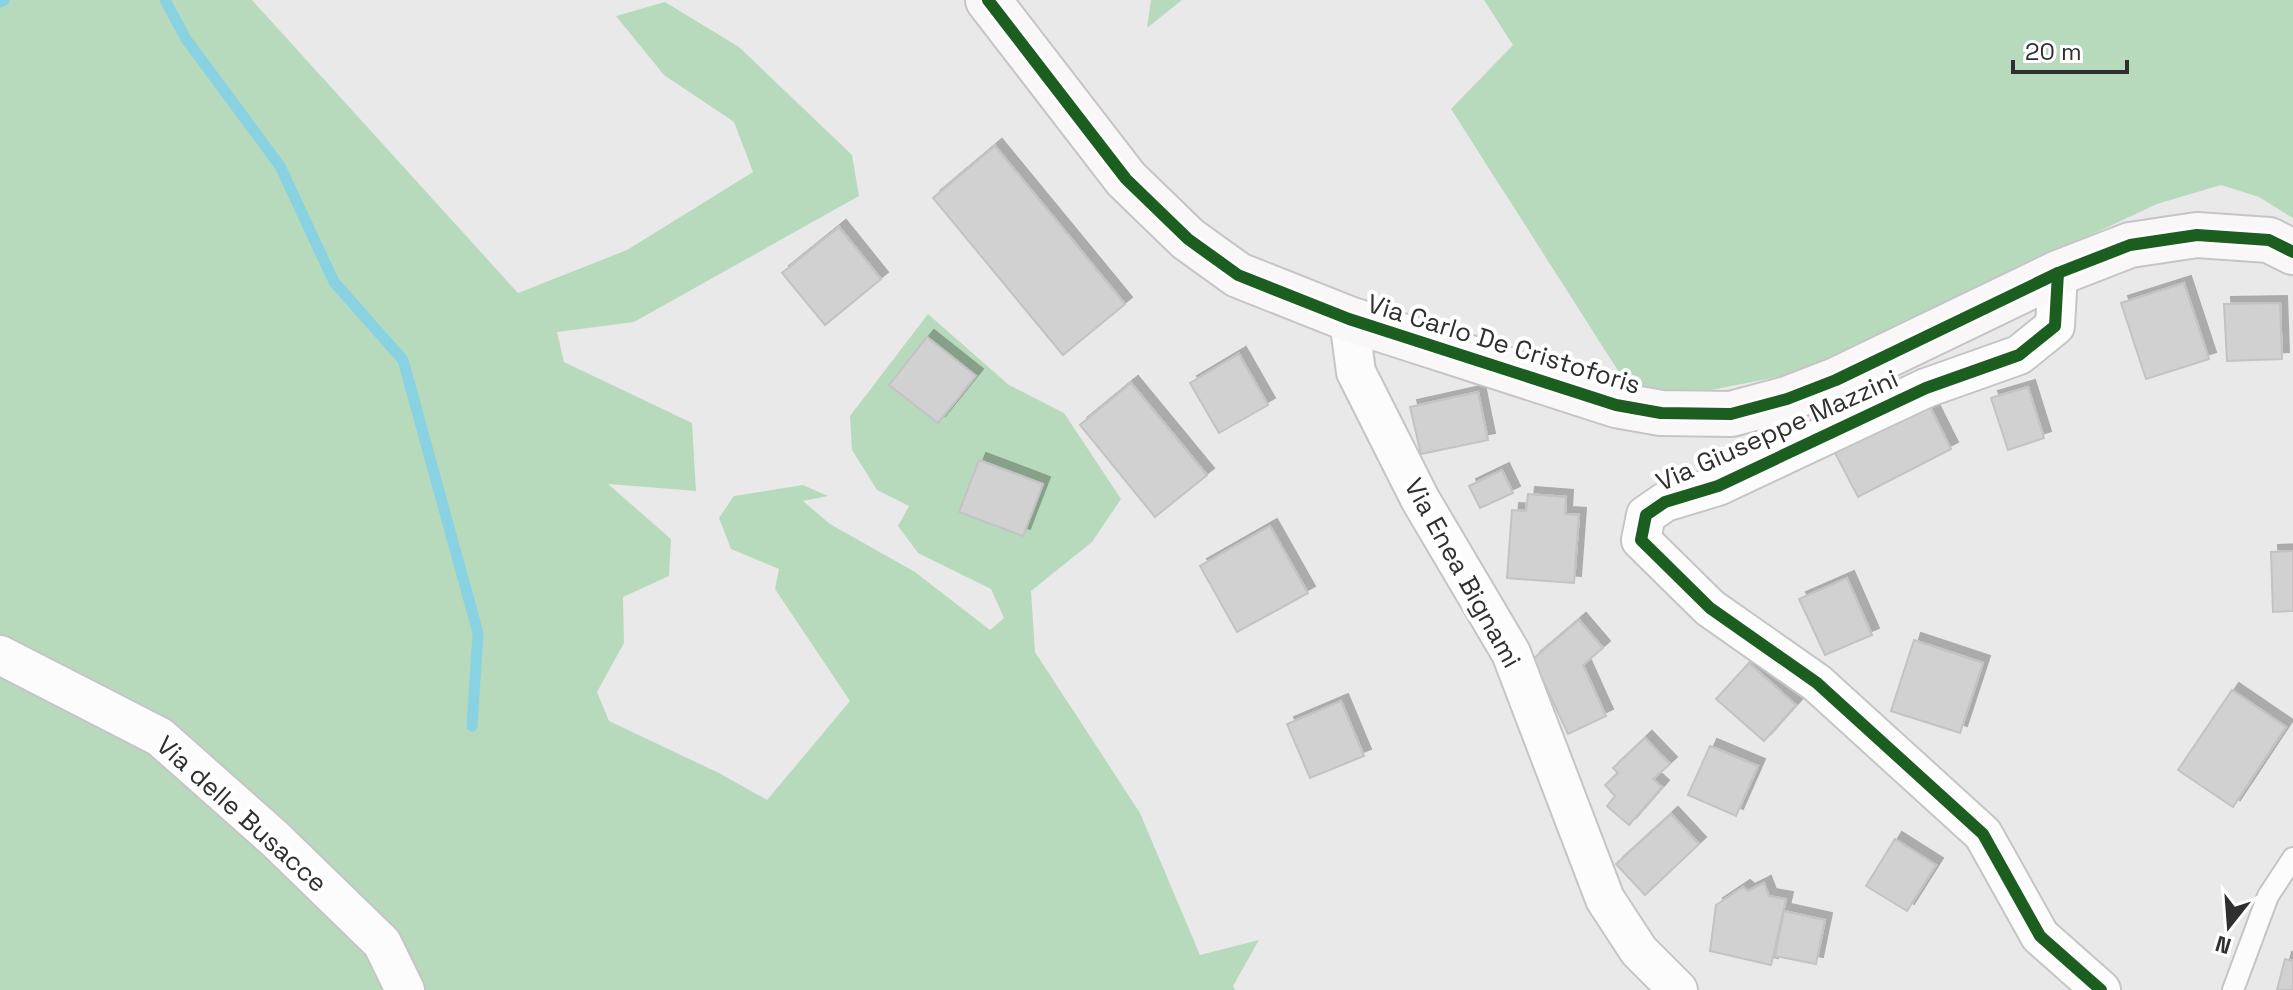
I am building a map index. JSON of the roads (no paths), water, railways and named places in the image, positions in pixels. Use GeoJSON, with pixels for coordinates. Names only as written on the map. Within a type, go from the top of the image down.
{"type":"FeatureCollection","features":[{"type":"Feature","properties":{"kind":"main road","name":"Via Carlo De Cristoforis"},"geometry":{"type":"LineString","coordinates":[[988,0],[1126,179],[1188,239],[1238,275],[1349,319],[1616,405],[1661,413],[1731,414],[1787,399],[1836,380],[2058,273],[2130,245],[2197,235],[2269,240],[2293,252]]}},
{"type":"Feature","properties":{"kind":"street","name":"Via Giuseppe Mazzini"},"geometry":{"type":"LineString","coordinates":[[2058,273],[2055,326],[2019,355],[1926,388],[1718,486],[1665,502],[1646,515],[1641,540],[1710,608],[1817,683],[1983,834],[2040,936],[2101,990]]}},
{"type":"Feature","properties":{"kind":"street","name":"Via Enea Bignami"},"geometry":{"type":"LineString","coordinates":[[1349,319],[1356,372],[1420,499],[1511,653],[1605,899],[1639,951],[1678,990]]}},
{"type":"Feature","properties":{"kind":"street","name":"Via delle Busacce"},"geometry":{"type":"LineString","coordinates":[[0,655],[160,737],[275,839],[382,943],[405,990]]}},
{"type":"Feature","properties":{"kind":"lane"},"geometry":{"type":"LineString","coordinates":[[2233,990],[2268,896],[2293,858]]}},
{"type":"Feature","properties":{"kind":"waterway"},"geometry":{"type":"LineString","coordinates":[[0,2],[4,0]]}},
{"type":"Feature","properties":{"kind":"waterway"},"geometry":{"type":"LineString","coordinates":[[165,0],[186,39],[280,166],[334,282],[403,360],[478,633],[472,726]]}}]}
